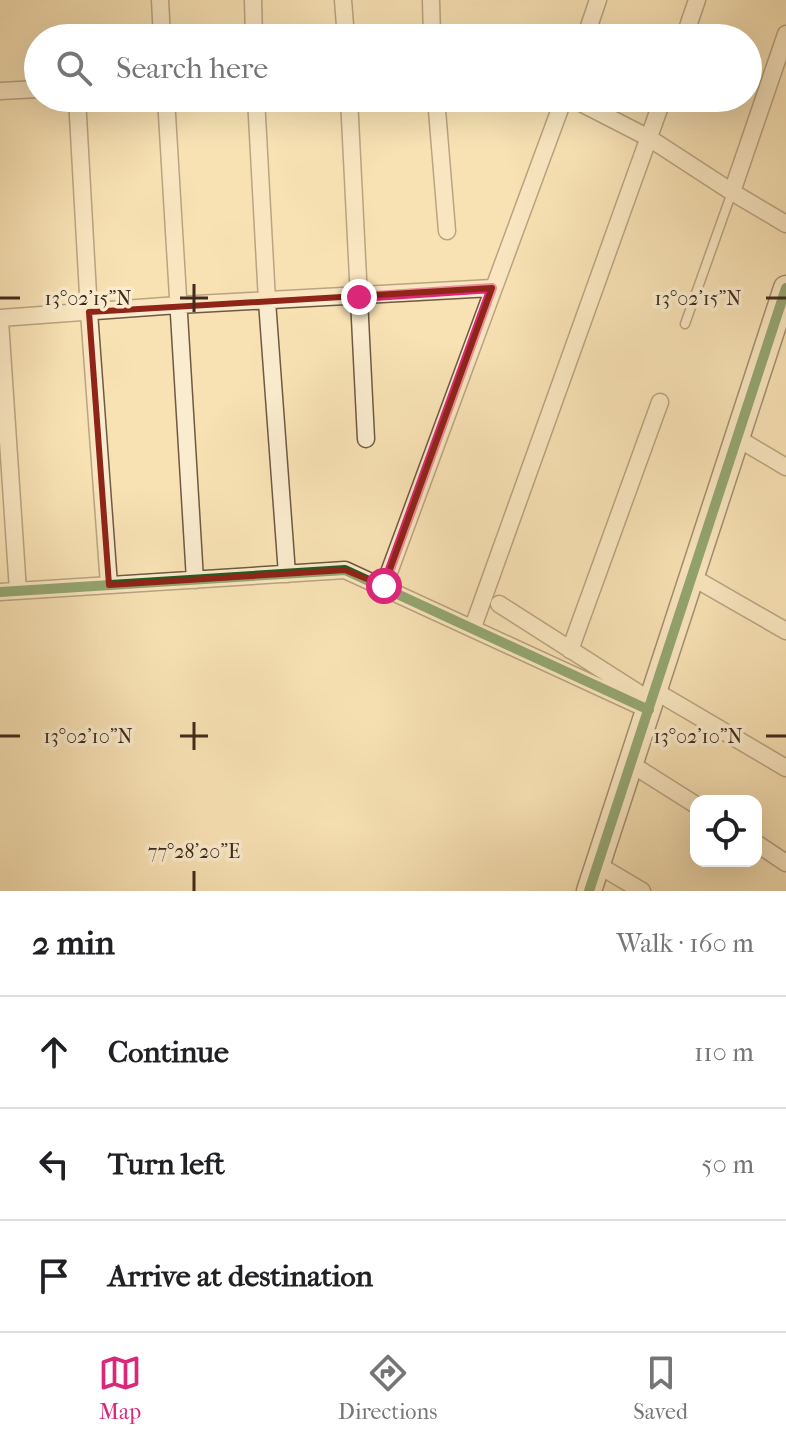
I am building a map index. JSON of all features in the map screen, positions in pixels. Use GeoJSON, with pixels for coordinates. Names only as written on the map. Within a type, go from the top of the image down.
{"type":"FeatureCollection","features":[{"type":"Feature","properties":{"kind":"street"},"geometry":{"type":"LineString","coordinates":[[160,0],[161,24]]}},
{"type":"Feature","properties":{"kind":"street"},"geometry":{"type":"LineString","coordinates":[[253,0],[254,24]]}},
{"type":"Feature","properties":{"kind":"street"},"geometry":{"type":"LineString","coordinates":[[343,0],[345,24]]}},
{"type":"Feature","properties":{"kind":"street"},"geometry":{"type":"LineString","coordinates":[[431,0],[432,24]]}},
{"type":"Feature","properties":{"kind":"street"},"geometry":{"type":"LineString","coordinates":[[590,24],[598,0]]}},
{"type":"Feature","properties":{"kind":"street"},"geometry":{"type":"LineString","coordinates":[[689,24],[697,0]]}},
{"type":"Feature","properties":{"kind":"street"},"geometry":{"type":"LineString","coordinates":[[762,104],[786,34]]}},
{"type":"Feature","properties":{"kind":"street"},"geometry":{"type":"LineString","coordinates":[[0,91],[24,90]]}},
{"type":"Feature","properties":{"kind":"street"},"geometry":{"type":"LineString","coordinates":[[78,112],[109,585]]}},
{"type":"Feature","properties":{"kind":"street"},"geometry":{"type":"LineString","coordinates":[[167,112],[195,580]]}},
{"type":"Feature","properties":{"kind":"street"},"geometry":{"type":"LineString","coordinates":[[257,112],[287,574]]}},
{"type":"Feature","properties":{"kind":"street"},"geometry":{"type":"LineString","coordinates":[[350,112],[366,439]]}},
{"type":"Feature","properties":{"kind":"street"},"geometry":{"type":"LineString","coordinates":[[437,112],[447,231]]}},
{"type":"Feature","properties":{"kind":"street"},"geometry":{"type":"LineString","coordinates":[[384,586],[559,112]]}},
{"type":"Feature","properties":{"kind":"street"},"geometry":{"type":"LineString","coordinates":[[598,112],[649,138],[786,224]]}},
{"type":"Feature","properties":{"kind":"street"},"geometry":{"type":"LineString","coordinates":[[473,627],[658,112]]}},
{"type":"Feature","properties":{"kind":"street"},"geometry":{"type":"LineString","coordinates":[[732,192],[759,112]]}},
{"type":"Feature","properties":{"kind":"street"},"geometry":{"type":"LineString","coordinates":[[18,591],[0,320],[178,305],[492,288]]}},
{"type":"Feature","properties":{"kind":"street"},"geometry":{"type":"LineString","coordinates":[[589,891],[785,295]]}},
{"type":"Feature","properties":{"kind":"street"},"geometry":{"type":"LineString","coordinates":[[570,650],[660,402]]}},
{"type":"Feature","properties":{"kind":"street"},"geometry":{"type":"LineString","coordinates":[[737,438],[786,467]]}},
{"type":"Feature","properties":{"kind":"street"},"geometry":{"type":"LineString","coordinates":[[0,592],[345,570],[652,701],[786,768]]}},
{"type":"Feature","properties":{"kind":"street"},"geometry":{"type":"LineString","coordinates":[[692,577],[786,631]]}},
{"type":"Feature","properties":{"kind":"street"},"geometry":{"type":"LineString","coordinates":[[499,604],[652,701]]}},
{"type":"Feature","properties":{"kind":"street"},"geometry":{"type":"LineString","coordinates":[[631,764],[690,801]]}},
{"type":"Feature","properties":{"kind":"street"},"geometry":{"type":"LineString","coordinates":[[762,847],[786,863]]}},
{"type":"Feature","properties":{"kind":"street"},"geometry":{"type":"LineString","coordinates":[[598,865],[642,891]]}},
{"type":"Feature","properties":{"kind":"lane"},"geometry":{"type":"LineString","coordinates":[[685,324],[732,192]]}},
{"type":"Feature","properties":{"kind":"highlighted area"},"geometry":{"type":"Polygon","coordinates":[[[492,288],[384,586],[345,570],[109,585],[89,312],[492,288]]]}},
{"type":"Feature","properties":{"kind":"cycle path"},"geometry":{"type":"LineString","coordinates":[[589,891],[786,288]]}},
{"type":"Feature","properties":{"kind":"cycle path"},"geometry":{"type":"LineString","coordinates":[[0,592],[345,570],[649,710]]}},
{"type":"Feature","properties":{"kind":"route"},"geometry":{"type":"LineString","coordinates":[[359,297],[492,288],[384,586]]}}]}
